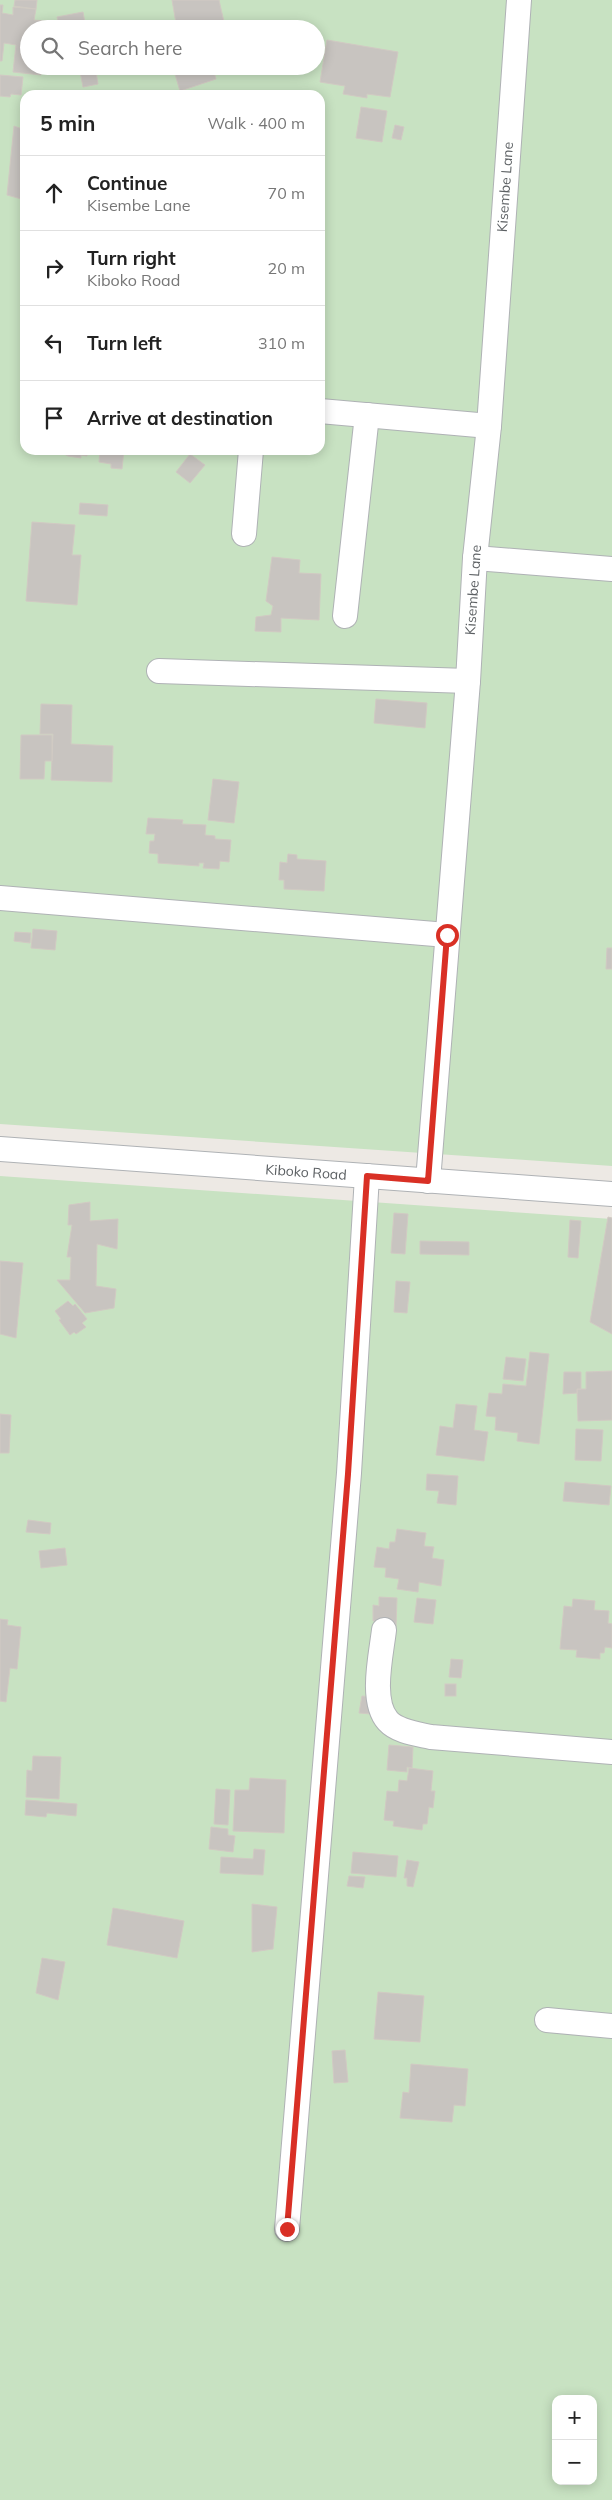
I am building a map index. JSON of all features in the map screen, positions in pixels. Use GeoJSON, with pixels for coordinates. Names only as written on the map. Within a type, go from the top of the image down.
{"type":"FeatureCollection","features":[{"type":"Feature","properties":{"kind":"street","name":"Kisembe Lane"},"geometry":{"type":"LineString","coordinates":[[428,1181],[468,681],[475,558],[489,426],[518,0]]}},
{"type":"Feature","properties":{"kind":"street"},"geometry":{"type":"LineString","coordinates":[[325,411],[489,426]]}},
{"type":"Feature","properties":{"kind":"street"},"geometry":{"type":"LineString","coordinates":[[345,616],[367,415]]}},
{"type":"Feature","properties":{"kind":"street"},"geometry":{"type":"LineString","coordinates":[[244,534],[251,455]]}},
{"type":"Feature","properties":{"kind":"street"},"geometry":{"type":"LineString","coordinates":[[475,558],[612,569]]}},
{"type":"Feature","properties":{"kind":"street"},"geometry":{"type":"LineString","coordinates":[[159,671],[468,681]]}},
{"type":"Feature","properties":{"kind":"street"},"geometry":{"type":"LineString","coordinates":[[0,898],[447,935]]}},
{"type":"Feature","properties":{"kind":"street","name":"Kiboko Road"},"geometry":{"type":"LineString","coordinates":[[0,1149],[612,1194]]}},
{"type":"Feature","properties":{"kind":"street"},"geometry":{"type":"LineString","coordinates":[[287,2229],[348,1483],[367,1176]]}},
{"type":"Feature","properties":{"kind":"street"},"geometry":{"type":"LineString","coordinates":[[384,1630],[378,1704],[388,1722],[407,1732],[431,1737],[612,1752]]}},
{"type":"Feature","properties":{"kind":"street"},"geometry":{"type":"LineString","coordinates":[[547,2020],[612,2026]]}},
{"type":"Feature","properties":{"kind":"green space"},"geometry":{"type":"Polygon","coordinates":[[[0,0],[612,0],[612,1166],[0,1124],[0,0]]]}},
{"type":"Feature","properties":{"kind":"green space"},"geometry":{"type":"Polygon","coordinates":[[[0,1176],[612,1219],[612,2500],[0,2500],[0,1176]]]}},
{"type":"Feature","properties":{"kind":"building"},"geometry":{"type":"Polygon","coordinates":[[[15,0],[37,0],[36,9],[14,6],[15,0]]]}},
{"type":"Feature","properties":{"kind":"building"},"geometry":{"type":"Polygon","coordinates":[[[172,0],[219,0],[224,20],[175,20],[172,0]]]}},
{"type":"Feature","properties":{"kind":"building"},"geometry":{"type":"Polygon","coordinates":[[[0,5],[3,5],[2,13],[13,15],[13,7],[36,9],[34,20],[20,20],[20,73],[13,72],[16,45],[4,43],[2,61],[0,61],[0,5]]]}},
{"type":"Feature","properties":{"kind":"building"},"geometry":{"type":"Polygon","coordinates":[[[83,12],[84,20],[58,20],[57,17],[83,12]]]}},
{"type":"Feature","properties":{"kind":"building"},"geometry":{"type":"Polygon","coordinates":[[[327,40],[398,52],[390,97],[367,94],[367,98],[343,94],[345,86],[320,82],[321,75],[325,75],[327,40]]]}},
{"type":"Feature","properties":{"kind":"building"},"geometry":{"type":"Polygon","coordinates":[[[0,75],[23,77],[20,95],[11,94],[10,97],[0,96],[0,75]]]}},
{"type":"Feature","properties":{"kind":"building"},"geometry":{"type":"Polygon","coordinates":[[[81,75],[96,75],[98,84],[83,87],[81,75]]]}},
{"type":"Feature","properties":{"kind":"building"},"geometry":{"type":"Polygon","coordinates":[[[175,75],[215,75],[216,79],[180,90],[175,75]]]}},
{"type":"Feature","properties":{"kind":"building"},"geometry":{"type":"Polygon","coordinates":[[[361,107],[387,111],[382,142],[356,138],[361,107]]]}},
{"type":"Feature","properties":{"kind":"building"},"geometry":{"type":"Polygon","coordinates":[[[395,125],[404,127],[401,140],[392,138],[395,125]]]}},
{"type":"Feature","properties":{"kind":"building"},"geometry":{"type":"Polygon","coordinates":[[[14,126],[20,128],[20,199],[7,195],[14,126]]]}},
{"type":"Feature","properties":{"kind":"building"},"geometry":{"type":"Polygon","coordinates":[[[66,455],[81,455],[81,458],[66,455]]]}},
{"type":"Feature","properties":{"kind":"building"},"geometry":{"type":"Polygon","coordinates":[[[100,455],[123,455],[122,469],[111,468],[111,464],[99,462],[100,455]]]}},
{"type":"Feature","properties":{"kind":"building"},"geometry":{"type":"Polygon","coordinates":[[[189,455],[205,465],[190,483],[176,472],[189,455]]]}},
{"type":"Feature","properties":{"kind":"building"},"geometry":{"type":"Polygon","coordinates":[[[80,503],[108,505],[107,516],[79,514],[80,503]]]}},
{"type":"Feature","properties":{"kind":"building"},"geometry":{"type":"Polygon","coordinates":[[[32,522],[75,525],[72,555],[81,555],[77,605],[26,601],[32,522]]]}},
{"type":"Feature","properties":{"kind":"building"},"geometry":{"type":"Polygon","coordinates":[[[272,557],[300,560],[299,573],[321,574],[319,620],[281,618],[281,632],[255,631],[256,617],[271,615],[273,606],[266,601],[272,557]]]}},
{"type":"Feature","properties":{"kind":"building"},"geometry":{"type":"Polygon","coordinates":[[[376,699],[427,703],[425,728],[374,723],[376,699]]]}},
{"type":"Feature","properties":{"kind":"building"},"geometry":{"type":"Polygon","coordinates":[[[41,704],[72,705],[71,744],[113,746],[112,782],[51,780],[53,734],[40,734],[41,704]]]}},
{"type":"Feature","properties":{"kind":"building"},"geometry":{"type":"Polygon","coordinates":[[[21,735],[52,735],[52,761],[45,761],[44,779],[20,779],[21,735]]]}},
{"type":"Feature","properties":{"kind":"building"},"geometry":{"type":"Polygon","coordinates":[[[213,779],[239,782],[234,823],[208,820],[213,779]]]}},
{"type":"Feature","properties":{"kind":"building"},"geometry":{"type":"Polygon","coordinates":[[[148,818],[183,820],[182,824],[206,825],[205,835],[215,836],[215,839],[231,840],[229,862],[220,861],[219,869],[203,868],[204,863],[199,863],[199,866],[158,863],[158,854],[149,853],[150,841],[154,841],[155,834],[146,834],[148,818]]]}},
{"type":"Feature","properties":{"kind":"building"},"geometry":{"type":"Polygon","coordinates":[[[288,854],[297,855],[297,859],[326,861],[324,891],[284,889],[284,880],[279,880],[280,862],[287,863],[288,854]]]}},
{"type":"Feature","properties":{"kind":"building"},"geometry":{"type":"Polygon","coordinates":[[[33,929],[57,931],[55,950],[31,948],[33,929]]]}},
{"type":"Feature","properties":{"kind":"building"},"geometry":{"type":"Polygon","coordinates":[[[15,932],[31,933],[30,943],[14,941],[15,932]]]}},
{"type":"Feature","properties":{"kind":"building"},"geometry":{"type":"Polygon","coordinates":[[[607,948],[612,948],[612,969],[606,969],[607,948]]]}},
{"type":"Feature","properties":{"kind":"building"},"geometry":{"type":"Polygon","coordinates":[[[90,1202],[90,1221],[118,1219],[117,1249],[97,1244],[96,1286],[116,1289],[114,1308],[85,1313],[57,1280],[70,1280],[71,1257],[67,1257],[72,1225],[68,1225],[69,1205],[90,1202]]]}},
{"type":"Feature","properties":{"kind":"building"},"geometry":{"type":"Polygon","coordinates":[[[394,1213],[408,1214],[405,1254],[391,1253],[394,1213]]]}},
{"type":"Feature","properties":{"kind":"building"},"geometry":{"type":"Polygon","coordinates":[[[608,1217],[612,1218],[612,1334],[590,1322],[608,1217]]]}},
{"type":"Feature","properties":{"kind":"building"},"geometry":{"type":"Polygon","coordinates":[[[570,1220],[581,1221],[578,1258],[568,1257],[570,1220]]]}},
{"type":"Feature","properties":{"kind":"building"},"geometry":{"type":"Polygon","coordinates":[[[420,1241],[469,1242],[469,1255],[420,1254],[420,1241]]]}},
{"type":"Feature","properties":{"kind":"building"},"geometry":{"type":"Polygon","coordinates":[[[0,1261],[23,1263],[16,1338],[0,1334],[0,1261]]]}},
{"type":"Feature","properties":{"kind":"building"},"geometry":{"type":"Polygon","coordinates":[[[396,1281],[410,1282],[407,1313],[394,1312],[396,1281]]]}},
{"type":"Feature","properties":{"kind":"building"},"geometry":{"type":"Polygon","coordinates":[[[68,1301],[73,1306],[75,1304],[87,1319],[82,1323],[86,1327],[76,1334],[74,1332],[70,1335],[55,1311],[68,1301]]]}},
{"type":"Feature","properties":{"kind":"building"},"geometry":{"type":"Polygon","coordinates":[[[530,1352],[549,1354],[539,1444],[517,1441],[518,1433],[495,1430],[496,1417],[486,1416],[489,1393],[502,1394],[503,1384],[526,1386],[530,1352]]]}},
{"type":"Feature","properties":{"kind":"building"},"geometry":{"type":"Polygon","coordinates":[[[506,1357],[526,1359],[523,1381],[503,1379],[506,1357]]]}},
{"type":"Feature","properties":{"kind":"building"},"geometry":{"type":"Polygon","coordinates":[[[612,1371],[612,1420],[578,1421],[577,1389],[586,1389],[586,1372],[612,1371]]]}},
{"type":"Feature","properties":{"kind":"building"},"geometry":{"type":"Polygon","coordinates":[[[564,1372],[581,1372],[581,1389],[577,1389],[577,1393],[563,1394],[564,1372]]]}},
{"type":"Feature","properties":{"kind":"building"},"geometry":{"type":"Polygon","coordinates":[[[456,1404],[477,1406],[474,1430],[488,1432],[484,1461],[436,1455],[440,1426],[453,1428],[456,1404]]]}},
{"type":"Feature","properties":{"kind":"building"},"geometry":{"type":"Polygon","coordinates":[[[0,1414],[11,1415],[9,1453],[0,1453],[0,1414]]]}},
{"type":"Feature","properties":{"kind":"building"},"geometry":{"type":"Polygon","coordinates":[[[576,1429],[603,1430],[601,1461],[575,1460],[576,1429]]]}},
{"type":"Feature","properties":{"kind":"building"},"geometry":{"type":"Polygon","coordinates":[[[427,1474],[458,1476],[456,1505],[437,1503],[439,1491],[426,1490],[427,1474]]]}},
{"type":"Feature","properties":{"kind":"building"},"geometry":{"type":"Polygon","coordinates":[[[565,1482],[611,1486],[609,1505],[563,1501],[565,1482]]]}},
{"type":"Feature","properties":{"kind":"building"},"geometry":{"type":"Polygon","coordinates":[[[28,1520],[51,1523],[50,1534],[26,1532],[28,1520]]]}},
{"type":"Feature","properties":{"kind":"building"},"geometry":{"type":"Polygon","coordinates":[[[397,1529],[426,1533],[424,1546],[434,1547],[432,1558],[444,1560],[441,1586],[419,1582],[418,1592],[397,1589],[399,1579],[385,1577],[386,1568],[374,1567],[377,1547],[389,1549],[390,1542],[395,1542],[397,1529]]]}},
{"type":"Feature","properties":{"kind":"building"},"geometry":{"type":"Polygon","coordinates":[[[65,1548],[67,1565],[41,1568],[39,1551],[65,1548]]]}},
{"type":"Feature","properties":{"kind":"building"},"geometry":{"type":"Polygon","coordinates":[[[379,1597],[397,1598],[396,1627],[380,1626],[380,1621],[373,1621],[373,1605],[379,1606],[379,1597]]]}},
{"type":"Feature","properties":{"kind":"building"},"geometry":{"type":"Polygon","coordinates":[[[417,1598],[436,1600],[433,1624],[414,1622],[417,1598]]]}},
{"type":"Feature","properties":{"kind":"building"},"geometry":{"type":"Polygon","coordinates":[[[573,1599],[595,1601],[594,1610],[609,1611],[608,1623],[612,1624],[612,1648],[605,1647],[604,1653],[600,1653],[600,1659],[576,1657],[577,1650],[560,1649],[564,1606],[572,1607],[573,1599]]]}},
{"type":"Feature","properties":{"kind":"building"},"geometry":{"type":"Polygon","coordinates":[[[0,1619],[8,1620],[7,1625],[21,1627],[17,1669],[10,1668],[6,1702],[0,1701],[0,1619]]]}},
{"type":"Feature","properties":{"kind":"building"},"geometry":{"type":"Polygon","coordinates":[[[451,1659],[463,1660],[461,1678],[449,1677],[451,1659]]]}},
{"type":"Feature","properties":{"kind":"building"},"geometry":{"type":"Polygon","coordinates":[[[445,1684],[456,1684],[456,1696],[445,1696],[445,1684]]]}},
{"type":"Feature","properties":{"kind":"building"},"geometry":{"type":"Polygon","coordinates":[[[362,1696],[374,1697],[371,1714],[359,1713],[362,1696]]]}},
{"type":"Feature","properties":{"kind":"building"},"geometry":{"type":"Polygon","coordinates":[[[389,1745],[413,1747],[412,1768],[407,1767],[407,1772],[387,1770],[389,1745]]]}},
{"type":"Feature","properties":{"kind":"building"},"geometry":{"type":"Polygon","coordinates":[[[33,1756],[61,1757],[59,1799],[26,1797],[27,1770],[32,1771],[33,1756]]]}},
{"type":"Feature","properties":{"kind":"building"},"geometry":{"type":"Polygon","coordinates":[[[409,1768],[433,1771],[431,1791],[435,1791],[433,1808],[429,1807],[427,1824],[423,1824],[422,1830],[393,1826],[394,1821],[384,1820],[387,1791],[398,1792],[399,1780],[407,1781],[409,1768]]]}},
{"type":"Feature","properties":{"kind":"building"},"geometry":{"type":"Polygon","coordinates":[[[250,1778],[286,1780],[284,1833],[233,1831],[235,1790],[249,1790],[250,1778]]]}},
{"type":"Feature","properties":{"kind":"building"},"geometry":{"type":"Polygon","coordinates":[[[216,1789],[230,1790],[228,1825],[214,1824],[216,1789]]]}},
{"type":"Feature","properties":{"kind":"building"},"geometry":{"type":"Polygon","coordinates":[[[26,1800],[77,1804],[76,1816],[47,1813],[46,1817],[25,1815],[26,1800]]]}},
{"type":"Feature","properties":{"kind":"building"},"geometry":{"type":"Polygon","coordinates":[[[211,1827],[228,1829],[228,1835],[235,1836],[233,1852],[209,1849],[211,1827]]]}},
{"type":"Feature","properties":{"kind":"building"},"geometry":{"type":"Polygon","coordinates":[[[254,1849],[265,1850],[263,1875],[220,1873],[221,1857],[253,1859],[254,1849]]]}},
{"type":"Feature","properties":{"kind":"building"},"geometry":{"type":"Polygon","coordinates":[[[353,1852],[398,1856],[396,1877],[351,1873],[353,1852]]]}},
{"type":"Feature","properties":{"kind":"building"},"geometry":{"type":"Polygon","coordinates":[[[407,1860],[419,1862],[413,1887],[407,1886],[407,1878],[404,1878],[407,1860]]]}},
{"type":"Feature","properties":{"kind":"building"},"geometry":{"type":"Polygon","coordinates":[[[349,1876],[365,1877],[363,1888],[347,1886],[349,1876]]]}},
{"type":"Feature","properties":{"kind":"building"},"geometry":{"type":"Polygon","coordinates":[[[252,1904],[277,1907],[273,1949],[252,1952],[252,1904]]]}},
{"type":"Feature","properties":{"kind":"building"},"geometry":{"type":"Polygon","coordinates":[[[113,1908],[184,1921],[177,1958],[107,1945],[113,1908]]]}},
{"type":"Feature","properties":{"kind":"building"},"geometry":{"type":"Polygon","coordinates":[[[42,1958],[65,1962],[58,2000],[36,1993],[42,1958]]]}},
{"type":"Feature","properties":{"kind":"building"},"geometry":{"type":"Polygon","coordinates":[[[378,1992],[424,1996],[420,2042],[374,2039],[378,1992]]]}},
{"type":"Feature","properties":{"kind":"building"},"geometry":{"type":"Polygon","coordinates":[[[345,2050],[348,2082],[334,2083],[332,2051],[345,2050]]]}},
{"type":"Feature","properties":{"kind":"building"},"geometry":{"type":"Polygon","coordinates":[[[411,2064],[468,2069],[465,2106],[454,2105],[452,2122],[400,2118],[403,2092],[409,2093],[411,2064]]]}},
{"type":"Feature","properties":{"kind":"route"},"geometry":{"type":"LineString","coordinates":[[287,2229],[348,1474],[367,1176],[428,1181],[447,935]]}}]}
